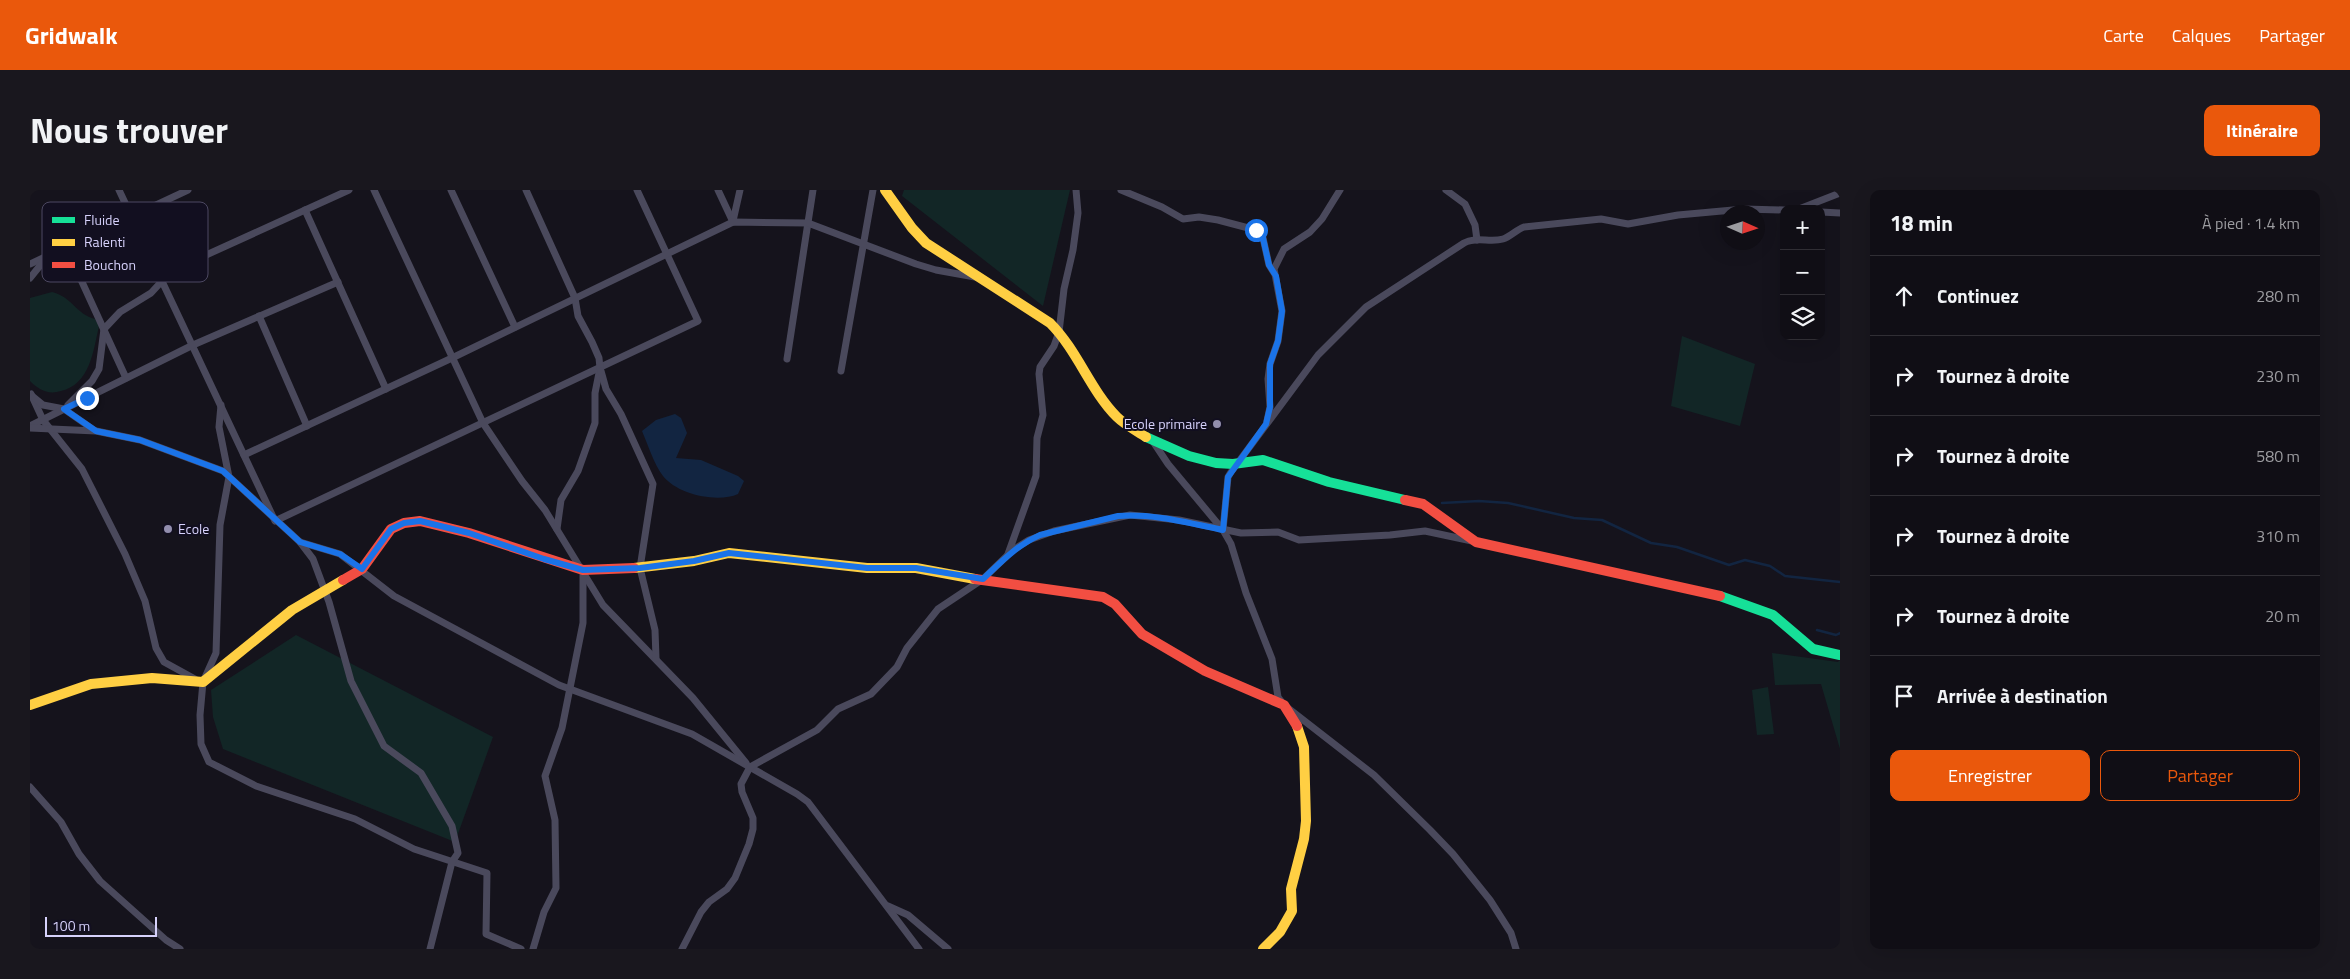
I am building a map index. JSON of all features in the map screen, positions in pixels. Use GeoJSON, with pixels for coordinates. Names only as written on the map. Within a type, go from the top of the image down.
{"type":"FeatureCollection","features":[{"type":"Feature","properties":{"kind":"street"},"geometry":{"type":"LineString","coordinates":[[119,190],[125,202]]}},
{"type":"Feature","properties":{"kind":"street"},"geometry":{"type":"LineString","coordinates":[[163,202],[187,190]]}},
{"type":"Feature","properties":{"kind":"street"},"geometry":{"type":"LineString","coordinates":[[208,256],[349,190]]}},
{"type":"Feature","properties":{"kind":"street"},"geometry":{"type":"LineString","coordinates":[[374,190],[482,423],[557,529],[603,605],[694,698],[750,767]]}},
{"type":"Feature","properties":{"kind":"street"},"geometry":{"type":"LineString","coordinates":[[451,190],[515,328]]}},
{"type":"Feature","properties":{"kind":"street"},"geometry":{"type":"LineString","coordinates":[[526,190],[575,298],[578,316],[596,350],[606,388],[653,484],[640,568],[655,630],[656,658]]}},
{"type":"Feature","properties":{"kind":"street"},"geometry":{"type":"LineString","coordinates":[[276,521],[698,321],[637,190]]}},
{"type":"Feature","properties":{"kind":"street"},"geometry":{"type":"LineString","coordinates":[[718,190],[733,222]]}},
{"type":"Feature","properties":{"kind":"street"},"geometry":{"type":"LineString","coordinates":[[733,222],[740,190]]}},
{"type":"Feature","properties":{"kind":"street"},"geometry":{"type":"LineString","coordinates":[[786,360],[813,190]]}},
{"type":"Feature","properties":{"kind":"street"},"geometry":{"type":"LineString","coordinates":[[841,371],[873,190]]}},
{"type":"Feature","properties":{"kind":"street"},"geometry":{"type":"LineString","coordinates":[[885,190],[912,228],[926,243],[1017,300],[1060,332],[1098,393],[1118,418],[1154,442],[1189,456],[1216,463],[1240,463],[1263,460],[1277,463],[1329,482],[1423,504],[1476,542]]}},
{"type":"Feature","properties":{"kind":"street"},"geometry":{"type":"LineString","coordinates":[[1008,555],[1038,464],[1037,438],[1043,415],[1040,367],[1054,346],[1060,332],[1064,289],[1073,250],[1078,213],[1076,190]]}},
{"type":"Feature","properties":{"kind":"street"},"geometry":{"type":"LineString","coordinates":[[1122,190],[1162,207],[1183,219],[1199,217],[1256,230],[1263,238],[1269,265],[1276,276]]}},
{"type":"Feature","properties":{"kind":"street"},"geometry":{"type":"LineString","coordinates":[[1266,424],[1270,407],[1270,364],[1278,341],[1282,311],[1274,269],[1284,250],[1310,232],[1322,220],[1340,190]]}},
{"type":"Feature","properties":{"kind":"street"},"geometry":{"type":"LineString","coordinates":[[1446,190],[1465,204],[1474,226],[1477,240]]}},
{"type":"Feature","properties":{"kind":"street"},"geometry":{"type":"LineString","coordinates":[[1808,205],[1840,193]]}},
{"type":"Feature","properties":{"kind":"street"},"geometry":{"type":"LineString","coordinates":[[1223,530],[1228,477],[1318,355],[1366,307],[1464,243],[1470,240],[1505,239],[1515,230],[1524,227],[1601,219],[1628,224],[1678,216],[1744,209],[1780,210]]}},
{"type":"Feature","properties":{"kind":"street"},"geometry":{"type":"LineString","coordinates":[[305,210],[386,389]]}},
{"type":"Feature","properties":{"kind":"street"},"geometry":{"type":"LineString","coordinates":[[1825,212],[1840,213]]}},
{"type":"Feature","properties":{"kind":"street"},"geometry":{"type":"LineString","coordinates":[[244,455],[515,328],[733,222],[808,223],[936,270],[982,278]]}},
{"type":"Feature","properties":{"kind":"street"},"geometry":{"type":"LineString","coordinates":[[30,264],[42,258]]}},
{"type":"Feature","properties":{"kind":"street"},"geometry":{"type":"LineString","coordinates":[[30,278],[42,262]]}},
{"type":"Feature","properties":{"kind":"street"},"geometry":{"type":"LineString","coordinates":[[82,282],[126,378]]}},
{"type":"Feature","properties":{"kind":"street"},"geometry":{"type":"LineString","coordinates":[[64,409],[92,381],[99,368],[104,329],[120,312],[151,293],[158,282]]}},
{"type":"Feature","properties":{"kind":"street"},"geometry":{"type":"LineString","coordinates":[[163,282],[276,521]]}},
{"type":"Feature","properties":{"kind":"street"},"geometry":{"type":"LineString","coordinates":[[30,427],[193,345],[338,282]]}},
{"type":"Feature","properties":{"kind":"street"},"geometry":{"type":"LineString","coordinates":[[259,316],[307,426]]}},
{"type":"Feature","properties":{"kind":"street"},"geometry":{"type":"LineString","coordinates":[[557,529],[561,500],[578,471],[595,423],[595,393],[600,368]]}},
{"type":"Feature","properties":{"kind":"street"},"geometry":{"type":"LineString","coordinates":[[30,394],[43,405],[64,409],[96,431]]}},
{"type":"Feature","properties":{"kind":"street"},"geometry":{"type":"LineString","coordinates":[[30,394],[49,429],[82,469],[125,554],[145,601],[156,648],[164,662],[176,670],[203,682]]}},
{"type":"Feature","properties":{"kind":"street"},"geometry":{"type":"LineString","coordinates":[[221,405],[219,427],[229,476],[220,525],[216,653],[203,682],[201,744],[208,762],[256,786],[355,819],[414,850],[487,873],[486,934],[522,949]]}},
{"type":"Feature","properties":{"kind":"street"},"geometry":{"type":"LineString","coordinates":[[30,427],[96,431],[140,440],[223,471],[300,542],[313,559],[351,681],[384,746],[421,773],[452,826],[458,853],[452,862],[430,949]]}},
{"type":"Feature","properties":{"kind":"street"},"geometry":{"type":"LineString","coordinates":[[1154,442],[1168,464],[1223,530],[1231,544],[1246,593],[1264,634],[1272,659],[1278,697],[1299,729],[1304,747],[1306,821],[1304,839],[1291,889],[1292,911],[1280,932],[1263,949]]}},
{"type":"Feature","properties":{"kind":"street"},"geometry":{"type":"LineString","coordinates":[[682,949],[700,912],[709,902],[727,889],[735,878],[749,844],[753,829],[753,818],[741,784],[750,767],[817,730],[838,709],[871,694],[897,667],[907,648],[938,608],[983,579],[1008,555],[1040,535],[1124,516],[1179,520],[1241,533],[1278,532],[1299,540],[1424,531],[1714,594],[1773,615],[1813,649],[1840,655]]}},
{"type":"Feature","properties":{"kind":"street"},"geometry":{"type":"LineString","coordinates":[[30,705],[90,684],[152,678],[203,682],[292,610],[362,569],[391,529],[404,523],[420,521],[461,530],[544,559],[583,570],[640,568],[694,561],[729,553],[867,568],[916,568],[1008,585],[1039,587],[1103,597],[1115,604],[1142,634],[1205,672],[1284,705],[1374,775],[1453,854],[1490,900],[1511,933],[1516,949]]}},
{"type":"Feature","properties":{"kind":"street"},"geometry":{"type":"LineString","coordinates":[[300,542],[340,554],[362,569],[394,596],[570,689],[692,734],[808,802],[919,949]]}},
{"type":"Feature","properties":{"kind":"street"},"geometry":{"type":"LineString","coordinates":[[533,949],[544,912],[556,888],[555,820],[545,776],[562,728],[583,622],[583,570]]}},
{"type":"Feature","properties":{"kind":"street"},"geometry":{"type":"LineString","coordinates":[[30,787],[61,822],[79,854],[100,881],[166,940],[180,949]]}},
{"type":"Feature","properties":{"kind":"street"},"geometry":{"type":"LineString","coordinates":[[888,906],[908,915],[948,949]]}},
{"type":"Feature","properties":{"kind":"green space"},"geometry":{"type":"Polygon","coordinates":[[[904,190],[1070,190],[1043,306],[902,196],[904,190]]]}},
{"type":"Feature","properties":{"kind":"green space"},"geometry":{"type":"Polygon","coordinates":[[[52,292],[64,297],[83,314],[95,319],[99,326],[89,366],[78,382],[61,391],[48,392],[40,389],[30,381],[30,298],[52,292]]]}},
{"type":"Feature","properties":{"kind":"green space"},"geometry":{"type":"Polygon","coordinates":[[[1682,336],[1755,364],[1740,426],[1671,406],[1682,336]]]}},
{"type":"Feature","properties":{"kind":"green space"},"geometry":{"type":"Polygon","coordinates":[[[296,635],[493,737],[455,842],[223,749],[213,717],[211,690],[296,635]]]}},
{"type":"Feature","properties":{"kind":"green space"},"geometry":{"type":"Polygon","coordinates":[[[1772,653],[1838,662],[1840,660],[1840,749],[1821,684],[1775,685],[1772,653]]]}},
{"type":"Feature","properties":{"kind":"green space"},"geometry":{"type":"Polygon","coordinates":[[[1768,687],[1774,734],[1757,735],[1752,690],[1768,687]]]}},
{"type":"Feature","properties":{"kind":"water"},"geometry":{"type":"Polygon","coordinates":[[[675,414],[681,418],[687,433],[676,458],[701,460],[738,476],[744,481],[738,494],[720,498],[699,496],[678,488],[663,476],[642,431],[656,420],[675,414]]]}},
{"type":"Feature","properties":{"kind":"waterway"},"geometry":{"type":"LineString","coordinates":[[1442,503],[1479,501],[1508,503],[1574,518],[1602,520],[1651,543],[1677,547],[1729,565],[1745,560],[1770,566],[1785,576],[1840,582]]}},
{"type":"Feature","properties":{"kind":"waterway"},"geometry":{"type":"LineString","coordinates":[[1817,630],[1836,635],[1840,633]]}},
{"type":"Feature","properties":{"kind":"traffic: fast"},"geometry":{"type":"LineString","coordinates":[[1146,437],[1189,456],[1216,463],[1233,464],[1263,460],[1329,482],[1405,500]]}},
{"type":"Feature","properties":{"kind":"traffic: fast"},"geometry":{"type":"LineString","coordinates":[[1720,596],[1773,615],[1813,649],[1840,655]]}},
{"type":"Feature","properties":{"kind":"traffic: slow"},"geometry":{"type":"LineString","coordinates":[[885,190],[912,228],[926,243],[1050,323],[1060,334],[1108,406],[1120,420],[1146,437]]}},
{"type":"Feature","properties":{"kind":"traffic: slow"},"geometry":{"type":"LineString","coordinates":[[634,568],[694,561],[729,553],[867,568],[916,568],[975,579]]}},
{"type":"Feature","properties":{"kind":"traffic: slow"},"geometry":{"type":"LineString","coordinates":[[30,705],[91,684],[152,678],[203,682],[292,610],[343,580]]}},
{"type":"Feature","properties":{"kind":"traffic: slow"},"geometry":{"type":"LineString","coordinates":[[1263,949],[1280,932],[1292,911],[1291,889],[1304,839],[1306,821],[1304,747],[1297,726]]}},
{"type":"Feature","properties":{"kind":"traffic: jam"},"geometry":{"type":"LineString","coordinates":[[1405,500],[1423,504],[1476,542],[1720,596]]}},
{"type":"Feature","properties":{"kind":"traffic: jam"},"geometry":{"type":"LineString","coordinates":[[343,580],[362,569],[391,529],[404,523],[420,521],[469,533],[583,570],[634,568]]}},
{"type":"Feature","properties":{"kind":"traffic: jam"},"geometry":{"type":"LineString","coordinates":[[975,579],[1103,597],[1115,604],[1142,634],[1205,671],[1284,705],[1297,726]]}},
{"type":"Feature","properties":{"kind":"place","name":"Ecole primaire"},"geometry":{"type":"Point","coordinates":[1217,424]}},
{"type":"Feature","properties":{"kind":"place","name":"Ecole"},"geometry":{"type":"Point","coordinates":[168,529]}},
{"type":"Feature","properties":{"kind":"route"},"geometry":{"type":"LineString","coordinates":[[87,398],[64,409],[96,431],[140,440],[223,471],[300,542],[340,554],[362,569],[391,529],[404,523],[420,521],[436,523],[583,570],[640,568],[694,561],[729,553],[867,568],[916,568],[983,579],[1013,550],[1028,540],[1054,531],[1071,529],[1118,516],[1130,515],[1179,520],[1223,530],[1228,477],[1240,463],[1254,439],[1266,424],[1270,407],[1268,379],[1270,364],[1278,341],[1282,311],[1276,276],[1269,265],[1263,238],[1256,230]]}}]}
